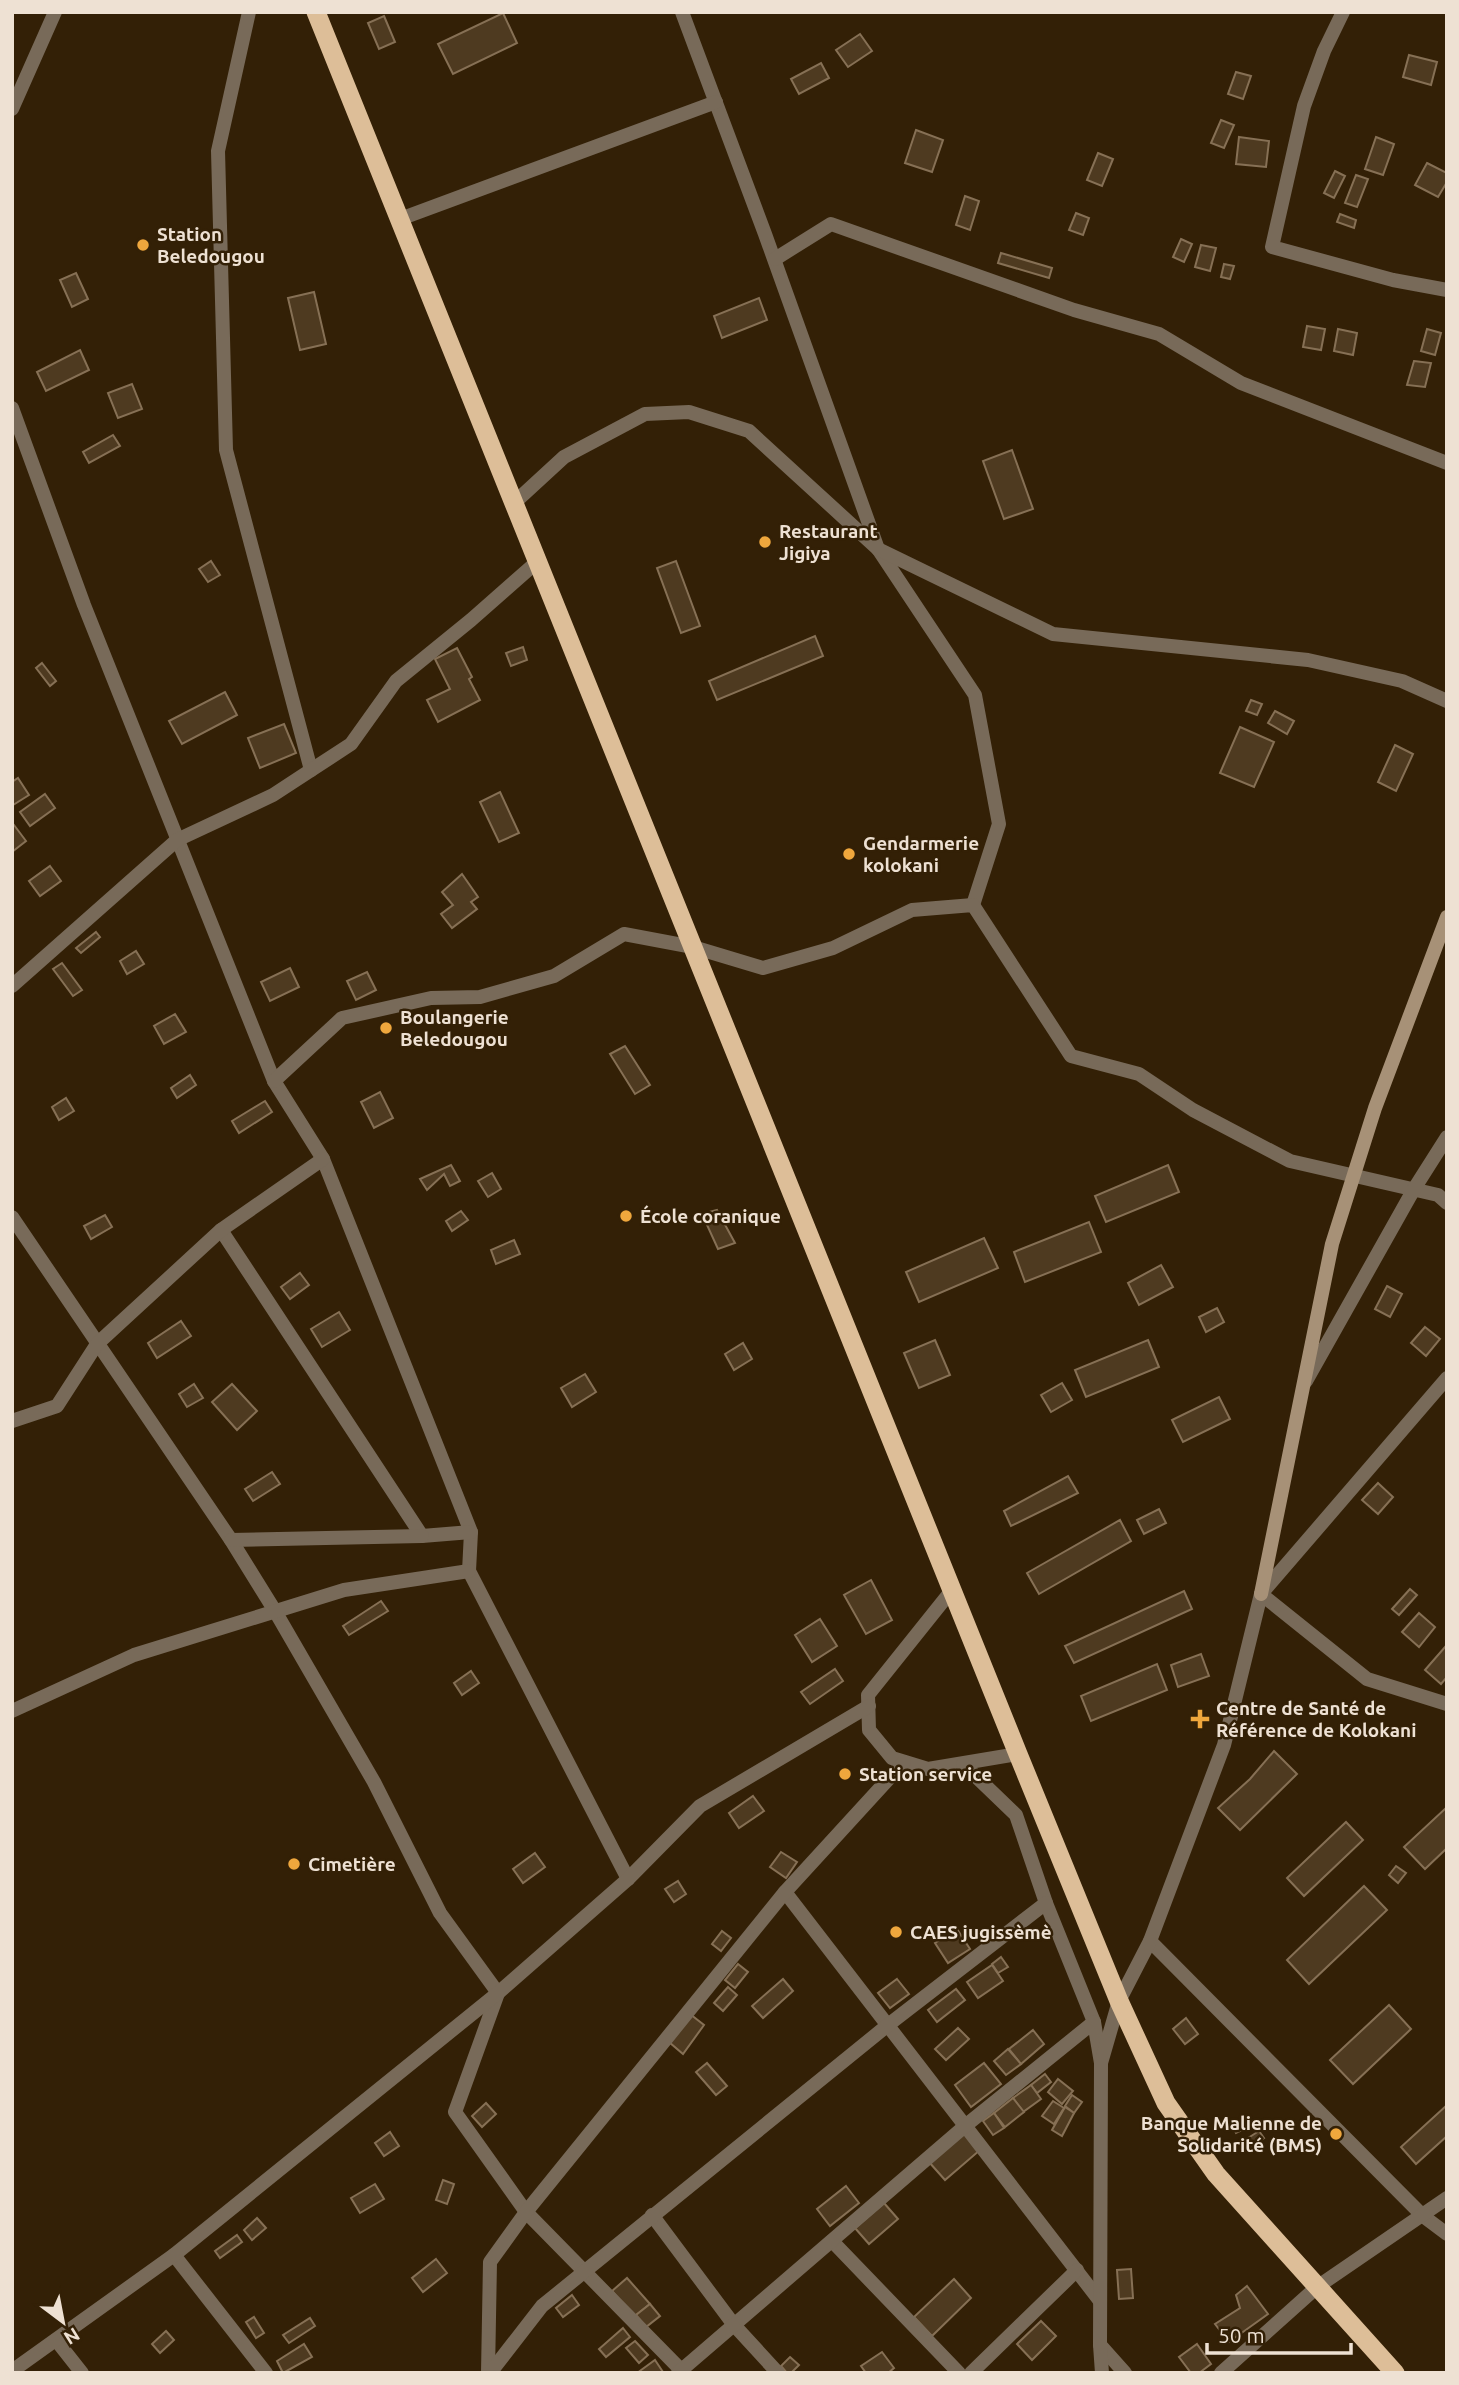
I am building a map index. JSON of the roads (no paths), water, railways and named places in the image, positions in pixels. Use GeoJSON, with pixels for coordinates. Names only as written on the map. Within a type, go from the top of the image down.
{"type":"FeatureCollection","features":[{"type":"Feature","properties":{"kind":"highway"},"geometry":{"type":"LineString","coordinates":[[316,12],[1119,2001],[1166,2103],[1216,2174],[1395,2373]]}},
{"type":"Feature","properties":{"kind":"main road"},"geometry":{"type":"LineString","coordinates":[[1261,1594],[1300,1391],[1332,1244],[1374,1108],[1446,928]]}},
{"type":"Feature","properties":{"kind":"street"},"geometry":{"type":"LineString","coordinates":[[12,109],[55,12]]}},
{"type":"Feature","properties":{"kind":"street"},"geometry":{"type":"LineString","coordinates":[[249,12],[218,151],[226,450],[310,770]]}},
{"type":"Feature","properties":{"kind":"street"},"geometry":{"type":"LineString","coordinates":[[682,12],[775,259],[878,549],[1053,634],[1308,660],[1402,681],[1447,701]]}},
{"type":"Feature","properties":{"kind":"street"},"geometry":{"type":"LineString","coordinates":[[1343,12],[1324,51],[1304,106],[1272,247],[1393,280],[1447,290]]}},
{"type":"Feature","properties":{"kind":"street"},"geometry":{"type":"LineString","coordinates":[[400,219],[716,102]]}},
{"type":"Feature","properties":{"kind":"street"},"geometry":{"type":"LineString","coordinates":[[775,259],[831,224],[1074,310],[1160,334],[1241,383],[1447,463]]}},
{"type":"Feature","properties":{"kind":"street"},"geometry":{"type":"LineString","coordinates":[[12,408],[84,605],[274,1081],[323,1159],[471,1532],[469,1571],[628,1879]]}},
{"type":"Feature","properties":{"kind":"street"},"geometry":{"type":"LineString","coordinates":[[514,503],[564,457],[645,414],[689,412],[749,431],[878,549],[975,695],[999,824],[973,905]]}},
{"type":"Feature","properties":{"kind":"street"},"geometry":{"type":"LineString","coordinates":[[12,986],[177,840],[273,795],[351,744],[396,681],[538,561]]}},
{"type":"Feature","properties":{"kind":"street"},"geometry":{"type":"LineString","coordinates":[[274,1081],[342,1018],[431,998],[480,997],[554,976],[624,934],[693,947],[763,968],[833,948],[912,910],[973,905]]}},
{"type":"Feature","properties":{"kind":"street"},"geometry":{"type":"LineString","coordinates":[[973,905],[1071,1056],[1139,1074],[1193,1110],[1290,1161],[1438,1195],[1447,1203]]}},
{"type":"Feature","properties":{"kind":"street"},"geometry":{"type":"LineString","coordinates":[[1300,1391],[1414,1189],[1447,1137]]}},
{"type":"Feature","properties":{"kind":"street"},"geometry":{"type":"LineString","coordinates":[[12,1421],[57,1406],[97,1344],[221,1230],[323,1159]]}},
{"type":"Feature","properties":{"kind":"street"},"geometry":{"type":"LineString","coordinates":[[12,1217],[231,1540],[374,1782],[440,1913],[498,1993]]}},
{"type":"Feature","properties":{"kind":"street"},"geometry":{"type":"LineString","coordinates":[[221,1230],[422,1536]]}},
{"type":"Feature","properties":{"kind":"street"},"geometry":{"type":"LineString","coordinates":[[1101,2063],[1119,2001],[1150,1941],[1224,1745],[1261,1594],[1447,1378]]}},
{"type":"Feature","properties":{"kind":"street"},"geometry":{"type":"LineString","coordinates":[[231,1540],[422,1536],[471,1532]]}},
{"type":"Feature","properties":{"kind":"street"},"geometry":{"type":"LineString","coordinates":[[12,1711],[134,1655],[275,1611],[344,1590],[469,1571]]}},
{"type":"Feature","properties":{"kind":"street"},"geometry":{"type":"LineString","coordinates":[[952,1590],[868,1695],[869,1730],[892,1758],[928,1769],[1018,1754]]}},
{"type":"Feature","properties":{"kind":"street"},"geometry":{"type":"LineString","coordinates":[[1261,1594],[1367,1679],[1447,1704]]}},
{"type":"Feature","properties":{"kind":"street"},"geometry":{"type":"LineString","coordinates":[[12,2371],[174,2255],[498,1993],[628,1879],[700,1806],[869,1706]]}},
{"type":"Feature","properties":{"kind":"street"},"geometry":{"type":"LineString","coordinates":[[489,2373],[489,2262],[526,2212],[785,1892],[904,1762]]}},
{"type":"Feature","properties":{"kind":"street"},"geometry":{"type":"LineString","coordinates":[[963,1764],[1016,1815],[1045,1903],[1094,2022],[1101,2063],[1102,2373]]}},
{"type":"Feature","properties":{"kind":"street"},"geometry":{"type":"LineString","coordinates":[[785,1892],[1100,2301]]}},
{"type":"Feature","properties":{"kind":"street"},"geometry":{"type":"LineString","coordinates":[[489,2373],[542,2306],[888,2025],[1045,1903]]}},
{"type":"Feature","properties":{"kind":"street"},"geometry":{"type":"LineString","coordinates":[[1150,1941],[1423,2216],[1447,2235]]}},
{"type":"Feature","properties":{"kind":"street"},"geometry":{"type":"LineString","coordinates":[[498,1993],[455,2112],[526,2212],[681,2372],[965,2126],[1094,2022]]}},
{"type":"Feature","properties":{"kind":"street"},"geometry":{"type":"LineString","coordinates":[[1221,2373],[1317,2287],[1447,2198]]}},
{"type":"Feature","properties":{"kind":"street"},"geometry":{"type":"LineString","coordinates":[[652,2215],[734,2325],[778,2373]]}},
{"type":"Feature","properties":{"kind":"street"},"geometry":{"type":"LineString","coordinates":[[832,2241],[959,2373]]}},
{"type":"Feature","properties":{"kind":"street"},"geometry":{"type":"LineString","coordinates":[[174,2255],[266,2373]]}},
{"type":"Feature","properties":{"kind":"street"},"geometry":{"type":"LineString","coordinates":[[971,2373],[1077,2270]]}},
{"type":"Feature","properties":{"kind":"street"},"geometry":{"type":"LineString","coordinates":[[56,2340],[82,2373]]}},
{"type":"Feature","properties":{"kind":"street"},"geometry":{"type":"LineString","coordinates":[[1100,2345],[1125,2373]]}},
{"type":"Feature","properties":{"kind":"place","name":"Station Beledougou"},"geometry":{"type":"Point","coordinates":[143,245]}},
{"type":"Feature","properties":{"kind":"place","name":"Restaurant Jigiya"},"geometry":{"type":"Point","coordinates":[765,542]}},
{"type":"Feature","properties":{"kind":"place","name":"Gendarmerie kolokani"},"geometry":{"type":"Point","coordinates":[849,854]}},
{"type":"Feature","properties":{"kind":"place","name":"Boulangerie Beledougou"},"geometry":{"type":"Point","coordinates":[386,1028]}},
{"type":"Feature","properties":{"kind":"place","name":"École coranique"},"geometry":{"type":"Point","coordinates":[626,1216]}},
{"type":"Feature","properties":{"kind":"place","name":"Centre de Santé de Référence de Kolokani"},"geometry":{"type":"Point","coordinates":[1200,1719]}},
{"type":"Feature","properties":{"kind":"place","name":"Station service"},"geometry":{"type":"Point","coordinates":[845,1774]}},
{"type":"Feature","properties":{"kind":"place","name":"Cimetière"},"geometry":{"type":"Point","coordinates":[294,1864]}},
{"type":"Feature","properties":{"kind":"place","name":"CAES jugissèmè"},"geometry":{"type":"Point","coordinates":[896,1932]}},
{"type":"Feature","properties":{"kind":"place","name":"Banque Malienne de Solidarité (BMS)"},"geometry":{"type":"Point","coordinates":[1336,2134]}}]}
